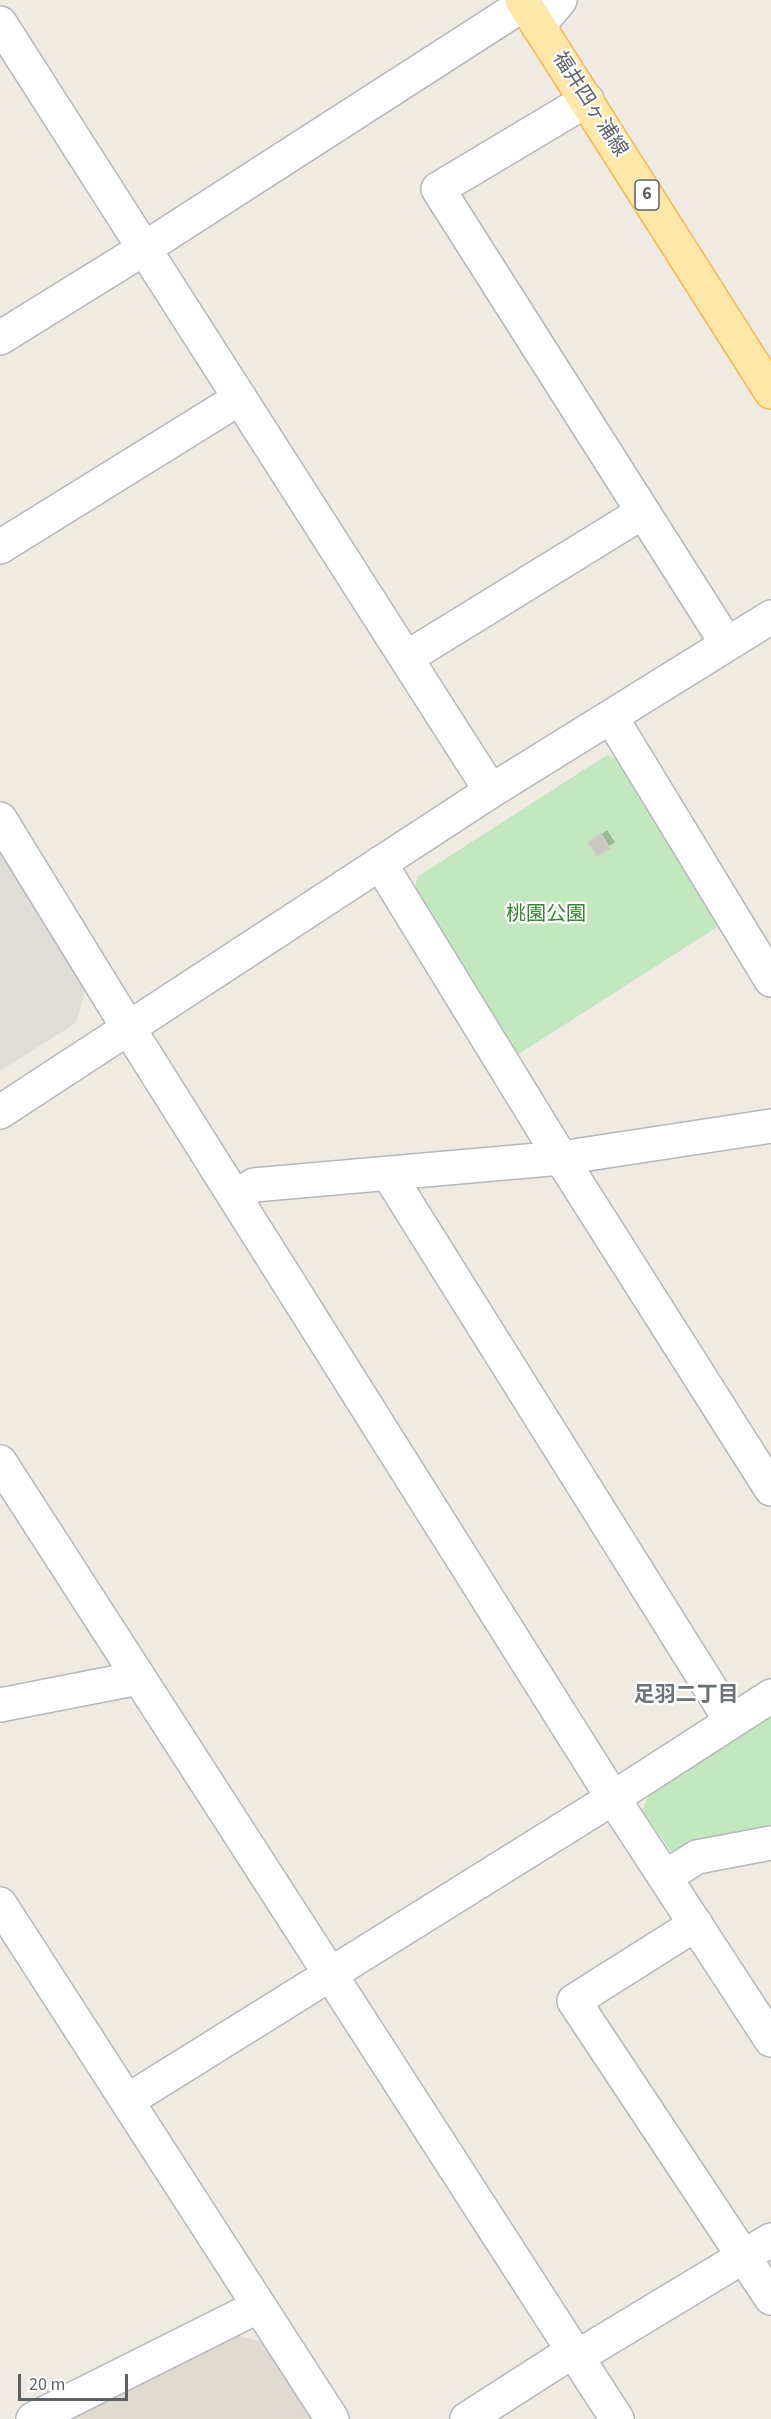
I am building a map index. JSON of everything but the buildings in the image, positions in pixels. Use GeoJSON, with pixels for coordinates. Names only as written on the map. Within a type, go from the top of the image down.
{"type":"FeatureCollection","features":[{"type":"Feature","properties":{"kind":"main road","name":"福井四ヶ浦線"},"geometry":{"type":"LineString","coordinates":[[528,10],[771,392]]}},
{"type":"Feature","properties":{"kind":"street"},"geometry":{"type":"LineString","coordinates":[[0,338],[528,10],[560,0]]}},
{"type":"Feature","properties":{"kind":"street"},"geometry":{"type":"LineString","coordinates":[[0,23],[491,791]]}},
{"type":"Feature","properties":{"kind":"street"},"geometry":{"type":"LineString","coordinates":[[587,100],[438,189],[727,644]]}},
{"type":"Feature","properties":{"kind":"street"},"geometry":{"type":"LineString","coordinates":[[0,546],[240,398]]}},
{"type":"Feature","properties":{"kind":"street"},"geometry":{"type":"LineString","coordinates":[[406,658],[643,512]]}},
{"type":"Feature","properties":{"kind":"street"},"geometry":{"type":"LineString","coordinates":[[0,1112],[491,791],[771,617]]}},
{"type":"Feature","properties":{"kind":"street"},"geometry":{"type":"LineString","coordinates":[[611,717],[771,980]]}},
{"type":"Feature","properties":{"kind":"street"},"geometry":{"type":"LineString","coordinates":[[0,819],[129,1029],[613,1798],[771,2040]]}},
{"type":"Feature","properties":{"kind":"street"},"geometry":{"type":"LineString","coordinates":[[380,864],[561,1158],[771,1489]]}},
{"type":"Feature","properties":{"kind":"street"},"geometry":{"type":"LineString","coordinates":[[235,1197],[254,1185],[561,1158],[771,1126]]}},
{"type":"Feature","properties":{"kind":"street"},"geometry":{"type":"LineString","coordinates":[[393,1174],[394,1183],[730,1721]]}},
{"type":"Feature","properties":{"kind":"street"},"geometry":{"type":"LineString","coordinates":[[0,1462],[617,2419]]}},
{"type":"Feature","properties":{"kind":"street"},"geometry":{"type":"LineString","coordinates":[[0,1705],[128,1680],[137,1675]]}},
{"type":"Feature","properties":{"kind":"street"},"geometry":{"type":"LineString","coordinates":[[127,2101],[613,1798],[771,1696]]}},
{"type":"Feature","properties":{"kind":"street"},"geometry":{"type":"LineString","coordinates":[[665,1877],[697,1857],[771,1843]]}},
{"type":"Feature","properties":{"kind":"street"},"geometry":{"type":"LineString","coordinates":[[0,1904],[332,2419]]}},
{"type":"Feature","properties":{"kind":"street"},"geometry":{"type":"LineString","coordinates":[[696,1924],[574,2001],[771,2298]]}},
{"type":"Feature","properties":{"kind":"street"},"geometry":{"type":"LineString","coordinates":[[467,2419],[771,2240]]}},
{"type":"Feature","properties":{"kind":"street"},"geometry":{"type":"LineString","coordinates":[[33,2419],[259,2306]]}},
{"type":"Feature","properties":{"kind":"shaded area"},"geometry":{"type":"Polygon","coordinates":[[[0,850],[86,988],[76,1023],[0,1071],[0,850]]]}},
{"type":"Feature","properties":{"kind":"shaded area"},"geometry":{"type":"Polygon","coordinates":[[[239,2336],[267,2343],[313,2419],[71,2419],[239,2336]]]}},
{"type":"Feature","properties":{"kind":"green space","name":"桃園公園"},"geometry":{"type":"Polygon","coordinates":[[[607,755],[619,760],[725,922],[511,1059],[413,899],[417,877],[607,755]]]}},
{"type":"Feature","properties":{"kind":"green space"},"geometry":{"type":"Polygon","coordinates":[[[771,1712],[771,1839],[674,1856],[642,1810],[654,1784],[771,1712]]]}},
{"type":"Feature","properties":{"kind":"district","name":"足羽二丁目"},"geometry":{"type":"Point","coordinates":[686,1696]}}]}
